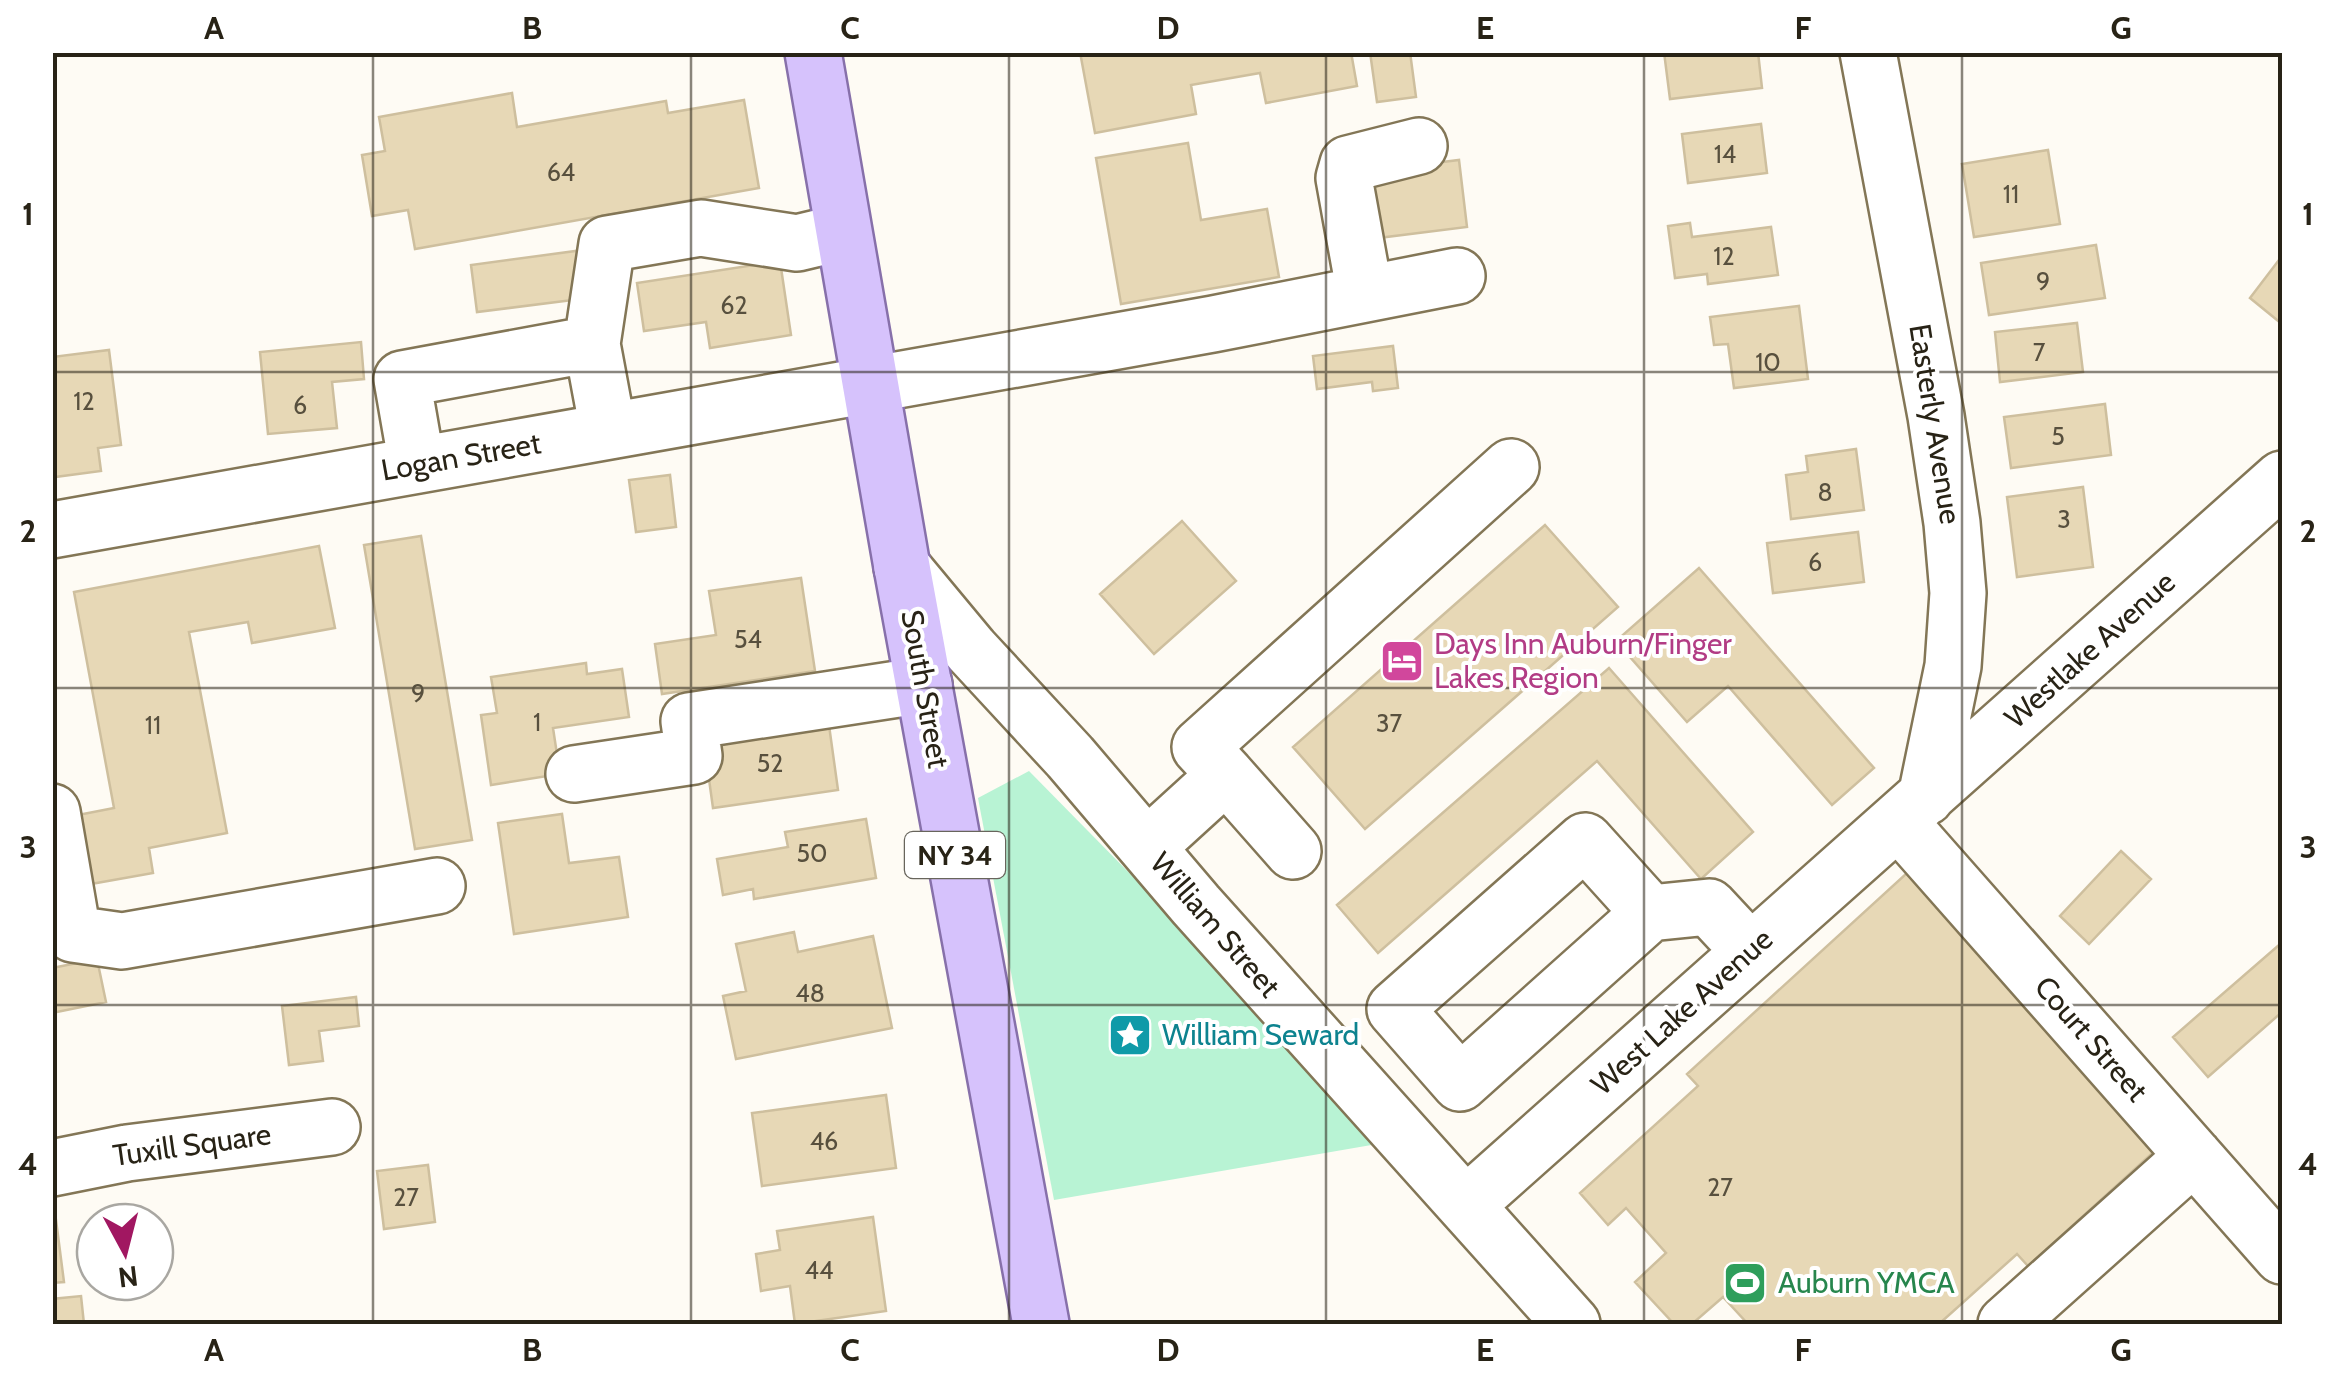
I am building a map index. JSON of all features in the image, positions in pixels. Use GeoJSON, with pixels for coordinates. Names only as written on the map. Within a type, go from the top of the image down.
{"type":"FeatureCollection","features":[{"type":"Feature","properties":{"kind":"main road","name":"South Street"},"geometry":{"type":"LineString","coordinates":[[812,52],[1041,1324]]}},
{"type":"Feature","properties":{"kind":"street","name":"Easterly Avenue"},"geometry":{"type":"LineString","coordinates":[[1868,52],[1936,416],[1957,575],[1953,666],[1913,810]]}},
{"type":"Feature","properties":{"kind":"street"},"geometry":{"type":"LineString","coordinates":[[1365,294],[1344,178],[1348,164],[1419,146]]}},
{"type":"Feature","properties":{"kind":"street"},"geometry":{"type":"LineString","coordinates":[[608,430],[592,344],[607,244],[702,228],[797,242],[843,232]]}},
{"type":"Feature","properties":{"kind":"street","name":"Logan Street"},"geometry":{"type":"LineString","coordinates":[[52,530],[870,386],[1457,276]]}},
{"type":"Feature","properties":{"kind":"street"},"geometry":{"type":"LineString","coordinates":[[417,464],[402,379],[592,344]]}},
{"type":"Feature","properties":{"kind":"street"},"geometry":{"type":"LineString","coordinates":[[1293,851],[1200,746],[1511,467]]}},
{"type":"Feature","properties":{"kind":"street","name":"Westlake Avenue"},"geometry":{"type":"LineString","coordinates":[[1913,810],[2282,479]]}},
{"type":"Feature","properties":{"kind":"street","name":"William Street"},"geometry":{"type":"LineString","coordinates":[[902,567],[971,650],[1572,1324]]}},
{"type":"Feature","properties":{"kind":"street"},"geometry":{"type":"LineString","coordinates":[[574,774],[694,756],[689,721],[924,686]]}},
{"type":"Feature","properties":{"kind":"street"},"geometry":{"type":"LineString","coordinates":[[1146,847],[1226,775]]}},
{"type":"Feature","properties":{"kind":"street","name":"West Lake Avenue"},"geometry":{"type":"LineString","coordinates":[[1466,1205],[1864,849],[1913,810]]}},
{"type":"Feature","properties":{"kind":"street","name":"Court Street"},"geometry":{"type":"LineString","coordinates":[[1913,810],[2194,1156],[2282,1256]]}},
{"type":"Feature","properties":{"kind":"street"},"geometry":{"type":"LineString","coordinates":[[52,812],[74,934],[122,941],[438,886]]}},
{"type":"Feature","properties":{"kind":"street"},"geometry":{"type":"LineString","coordinates":[[1650,913],[1585,840],[1395,1010],[1460,1082],[1650,913],[1709,907],[1750,951]]}},
{"type":"Feature","properties":{"kind":"street"},"geometry":{"type":"LineString","coordinates":[[1373,1101],[1430,1050]]}},
{"type":"Feature","properties":{"kind":"street","name":"Tuxill Square"},"geometry":{"type":"LineString","coordinates":[[52,1168],[197,1143],[332,1127]]}},
{"type":"Feature","properties":{"kind":"street"},"geometry":{"type":"LineString","coordinates":[[2006,1324],[2194,1156]]}},
{"type":"Feature","properties":{"kind":"green space"},"geometry":{"type":"Polygon","coordinates":[[[1029,771],[1388,1136],[1383,1143],[1054,1200],[978,798],[1029,771]]]}},
{"type":"Feature","properties":{"kind":"building"},"geometry":{"type":"Polygon","coordinates":[[[1080,52],[1351,52],[1357,86],[1266,103],[1260,73],[1191,85],[1196,114],[1095,133],[1080,52]]]}},
{"type":"Feature","properties":{"kind":"building"},"geometry":{"type":"Polygon","coordinates":[[[1370,52],[1410,52],[1416,97],[1377,102],[1370,52]]]}},
{"type":"Feature","properties":{"kind":"building"},"geometry":{"type":"Polygon","coordinates":[[[1664,52],[1758,52],[1762,88],[1670,99],[1664,52]]]}},
{"type":"Feature","properties":{"kind":"building"},"geometry":{"type":"Polygon","coordinates":[[[512,93],[517,127],[666,101],[668,113],[744,100],[759,188],[415,249],[408,210],[372,216],[362,155],[385,151],[379,117],[512,93]]]}},
{"type":"Feature","properties":{"kind":"building"},"geometry":{"type":"Polygon","coordinates":[[[1761,124],[1767,173],[1688,183],[1682,134],[1761,124]]]}},
{"type":"Feature","properties":{"kind":"building"},"geometry":{"type":"Polygon","coordinates":[[[1188,143],[1201,220],[1267,209],[1279,277],[1121,304],[1096,158],[1188,143]]]}},
{"type":"Feature","properties":{"kind":"building"},"geometry":{"type":"Polygon","coordinates":[[[2048,150],[2060,224],[1974,237],[1962,164],[2048,150]]]}},
{"type":"Feature","properties":{"kind":"building"},"geometry":{"type":"Polygon","coordinates":[[[1459,160],[1467,227],[1378,238],[1370,171],[1459,160]]]}},
{"type":"Feature","properties":{"kind":"building"},"geometry":{"type":"Polygon","coordinates":[[[1690,223],[1692,237],[1771,227],[1778,275],[1708,284],[1707,274],[1675,278],[1668,226],[1690,223]]]}},
{"type":"Feature","properties":{"kind":"building"},"geometry":{"type":"Polygon","coordinates":[[[2096,245],[2105,298],[1989,315],[1981,263],[2096,245]]]}},
{"type":"Feature","properties":{"kind":"building"},"geometry":{"type":"Polygon","coordinates":[[[583,250],[589,298],[477,312],[471,265],[583,250]]]}},
{"type":"Feature","properties":{"kind":"building"},"geometry":{"type":"Polygon","coordinates":[[[2282,256],[2282,324],[2250,298],[2282,256]]]}},
{"type":"Feature","properties":{"kind":"building"},"geometry":{"type":"Polygon","coordinates":[[[780,261],[791,335],[710,348],[706,322],[644,331],[637,283],[780,261]]]}},
{"type":"Feature","properties":{"kind":"building"},"geometry":{"type":"Polygon","coordinates":[[[1799,306],[1808,379],[1734,388],[1728,344],[1714,345],[1710,317],[1799,306]]]}},
{"type":"Feature","properties":{"kind":"building"},"geometry":{"type":"Polygon","coordinates":[[[2077,323],[2083,372],[2000,382],[1995,332],[2077,323]]]}},
{"type":"Feature","properties":{"kind":"building"},"geometry":{"type":"Polygon","coordinates":[[[361,342],[364,379],[332,382],[337,428],[268,434],[260,352],[361,342]]]}},
{"type":"Feature","properties":{"kind":"building"},"geometry":{"type":"Polygon","coordinates":[[[1393,346],[1398,388],[1373,391],[1372,382],[1317,389],[1313,356],[1393,346]]]}},
{"type":"Feature","properties":{"kind":"building"},"geometry":{"type":"Polygon","coordinates":[[[109,350],[121,445],[98,448],[101,471],[55,477],[52,357],[109,350]]]}},
{"type":"Feature","properties":{"kind":"building"},"geometry":{"type":"Polygon","coordinates":[[[2105,404],[2111,455],[2011,468],[2004,417],[2105,404]]]}},
{"type":"Feature","properties":{"kind":"building"},"geometry":{"type":"Polygon","coordinates":[[[1856,449],[1864,510],[1791,519],[1786,475],[1808,472],[1806,456],[1856,449]]]}},
{"type":"Feature","properties":{"kind":"building"},"geometry":{"type":"Polygon","coordinates":[[[670,475],[676,527],[636,532],[629,480],[670,475]]]}},
{"type":"Feature","properties":{"kind":"building"},"geometry":{"type":"Polygon","coordinates":[[[2083,487],[2093,567],[2017,577],[2007,497],[2083,487]]]}},
{"type":"Feature","properties":{"kind":"building"},"geometry":{"type":"Polygon","coordinates":[[[1182,521],[1236,581],[1154,654],[1100,594],[1182,521]]]}},
{"type":"Feature","properties":{"kind":"building"},"geometry":{"type":"Polygon","coordinates":[[[1545,525],[1618,607],[1365,829],[1293,747],[1545,525]]]}},
{"type":"Feature","properties":{"kind":"building"},"geometry":{"type":"Polygon","coordinates":[[[1858,532],[1864,582],[1773,593],[1767,543],[1858,532]]]}},
{"type":"Feature","properties":{"kind":"building"},"geometry":{"type":"Polygon","coordinates":[[[421,536],[472,840],[415,849],[364,545],[421,536]]]}},
{"type":"Feature","properties":{"kind":"building"},"geometry":{"type":"Polygon","coordinates":[[[319,546],[335,628],[252,643],[248,622],[189,632],[227,833],[149,848],[153,873],[91,884],[78,815],[114,808],[74,592],[319,546]]]}},
{"type":"Feature","properties":{"kind":"building"},"geometry":{"type":"Polygon","coordinates":[[[1699,568],[1874,768],[1832,805],[1728,686],[1687,722],[1616,641],[1699,568]]]}},
{"type":"Feature","properties":{"kind":"building"},"geometry":{"type":"Polygon","coordinates":[[[801,578],[815,671],[662,694],[655,644],[716,635],[709,591],[801,578]]]}},
{"type":"Feature","properties":{"kind":"building"},"geometry":{"type":"Polygon","coordinates":[[[586,663],[587,674],[622,669],[629,717],[553,728],[560,774],[491,785],[481,715],[497,713],[491,677],[586,663]]]}},
{"type":"Feature","properties":{"kind":"building"},"geometry":{"type":"Polygon","coordinates":[[[1609,668],[1753,832],[1701,879],[1597,761],[1378,953],[1337,905],[1609,668]]]}},
{"type":"Feature","properties":{"kind":"building"},"geometry":{"type":"Polygon","coordinates":[[[828,718],[838,790],[713,808],[703,736],[828,718]]]}},
{"type":"Feature","properties":{"kind":"building"},"geometry":{"type":"Polygon","coordinates":[[[562,814],[569,863],[619,857],[628,917],[514,934],[498,823],[562,814]]]}},
{"type":"Feature","properties":{"kind":"building"},"geometry":{"type":"Polygon","coordinates":[[[866,819],[876,878],[754,899],[753,889],[723,895],[717,859],[788,847],[785,832],[866,819]]]}},
{"type":"Feature","properties":{"kind":"building"},"geometry":{"type":"Polygon","coordinates":[[[2121,851],[2151,879],[2089,944],[2060,916],[2121,851]]]}},
{"type":"Feature","properties":{"kind":"building"},"geometry":{"type":"Polygon","coordinates":[[[1907,873],[2158,1148],[2028,1266],[2017,1254],[1939,1324],[1748,1324],[1723,1297],[1692,1324],[1674,1324],[1635,1282],[1666,1253],[1626,1208],[1608,1225],[1580,1193],[1698,1086],[1687,1074],[1907,873]]]}},
{"type":"Feature","properties":{"kind":"building"},"geometry":{"type":"Polygon","coordinates":[[[794,932],[798,952],[873,936],[892,1028],[736,1059],[723,996],[746,991],[736,944],[794,932]]]}},
{"type":"Feature","properties":{"kind":"building"},"geometry":{"type":"Polygon","coordinates":[[[2279,945],[2282,1012],[2208,1077],[2173,1037],[2279,945]]]}},
{"type":"Feature","properties":{"kind":"building"},"geometry":{"type":"Polygon","coordinates":[[[97,959],[106,1002],[52,1013],[52,968],[97,959]]]}},
{"type":"Feature","properties":{"kind":"building"},"geometry":{"type":"Polygon","coordinates":[[[356,997],[359,1026],[319,1031],[323,1061],[289,1065],[282,1006],[356,997]]]}},
{"type":"Feature","properties":{"kind":"building"},"geometry":{"type":"Polygon","coordinates":[[[886,1095],[896,1168],[762,1186],[752,1113],[886,1095]]]}},
{"type":"Feature","properties":{"kind":"building"},"geometry":{"type":"Polygon","coordinates":[[[428,1165],[435,1222],[384,1229],[377,1171],[428,1165]]]}},
{"type":"Feature","properties":{"kind":"building"},"geometry":{"type":"Polygon","coordinates":[[[873,1217],[886,1311],[795,1324],[790,1286],[761,1291],[756,1254],[780,1250],[777,1231],[873,1217]]]}},
{"type":"Feature","properties":{"kind":"building"},"geometry":{"type":"Polygon","coordinates":[[[56,1220],[64,1282],[52,1283],[52,1221],[56,1220]]]}},
{"type":"Feature","properties":{"kind":"building"},"geometry":{"type":"Polygon","coordinates":[[[75,1297],[75,1302],[82,1302],[84,1324],[52,1324],[52,1299],[75,1297]]]}},
{"type":"Feature","properties":{"kind":"place","name":"Days Inn Auburn/Finger Lakes Region"},"geometry":{"type":"Point","coordinates":[1402,661]}},
{"type":"Feature","properties":{"kind":"place","name":"William Seward"},"geometry":{"type":"Point","coordinates":[1130,1035]}},
{"type":"Feature","properties":{"kind":"place","name":"Auburn YMCA"},"geometry":{"type":"Point","coordinates":[1745,1283]}}]}
